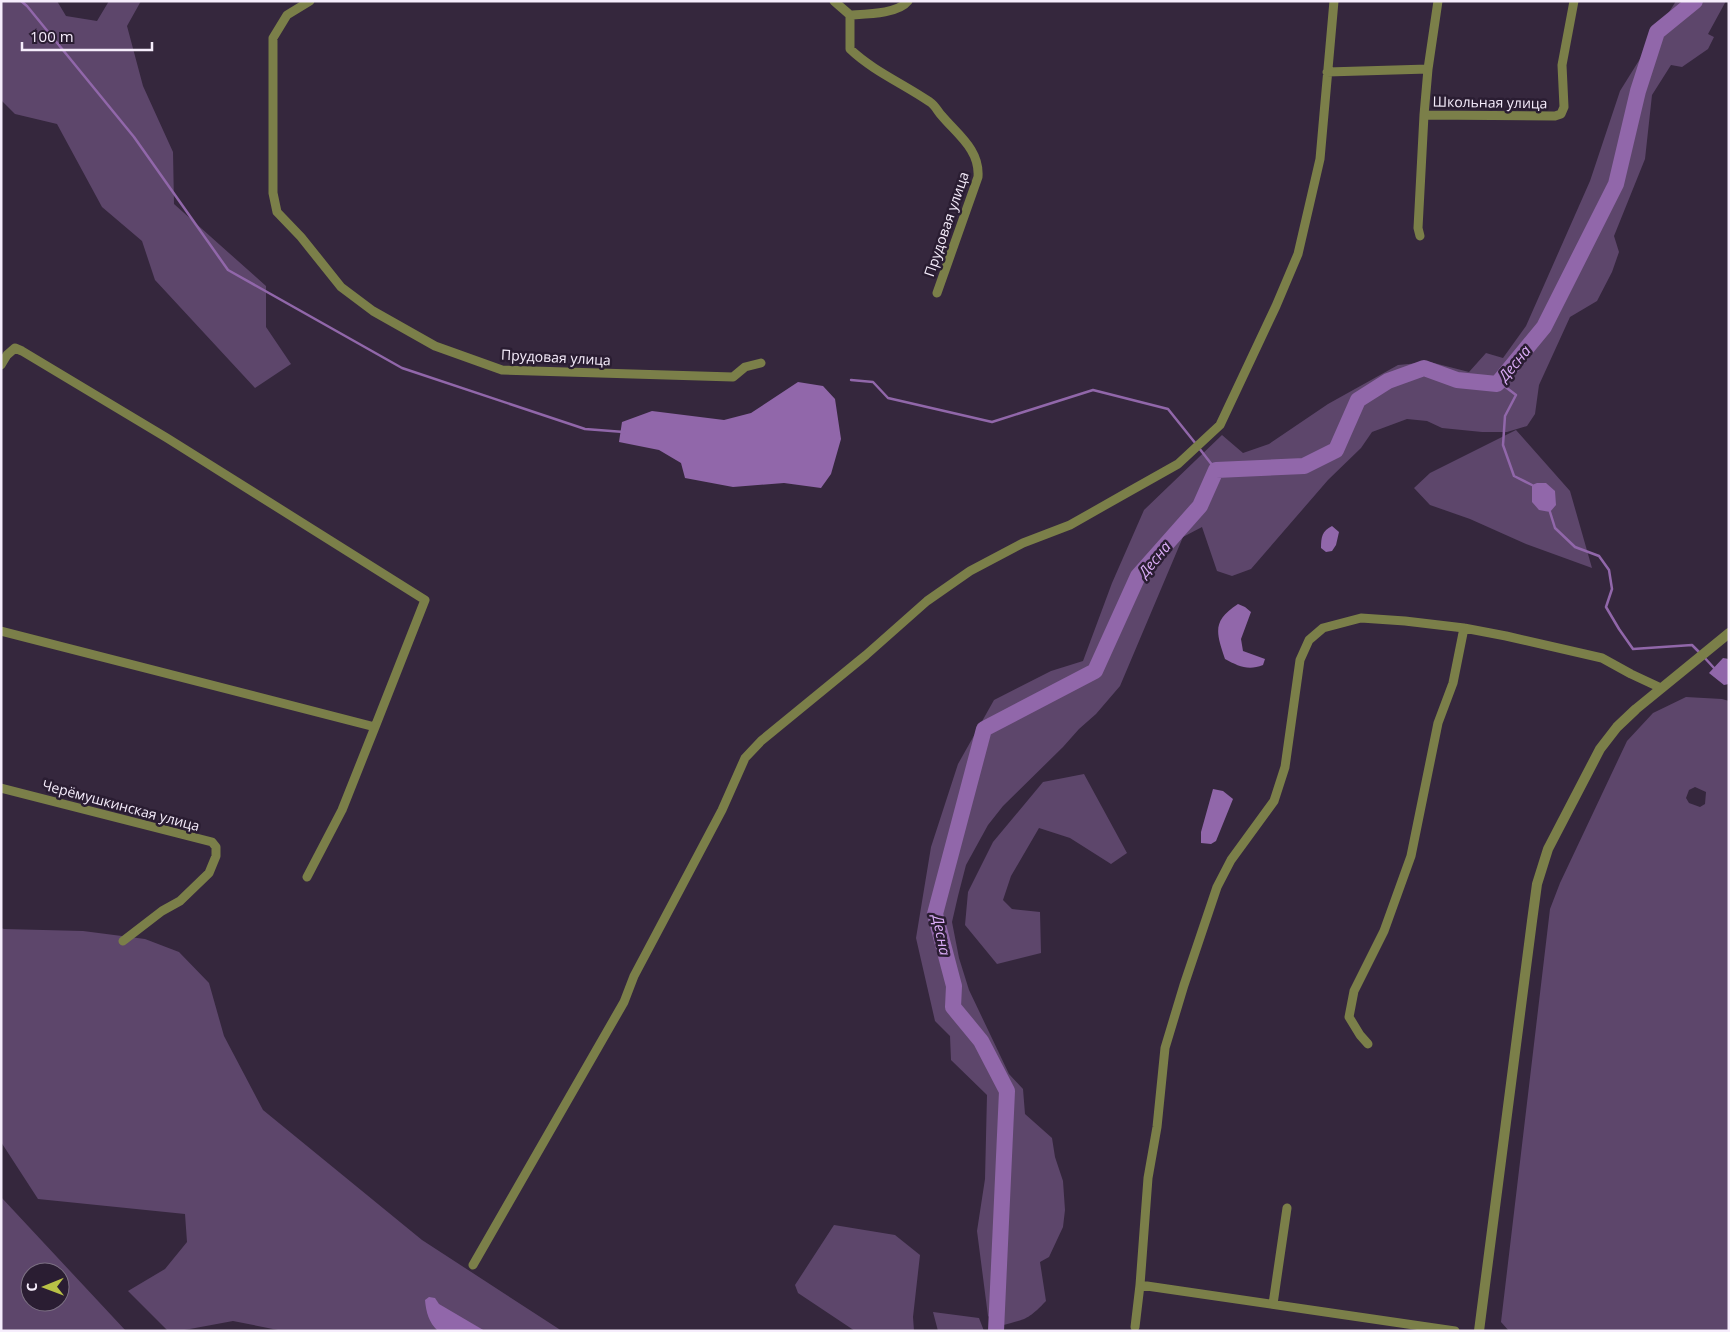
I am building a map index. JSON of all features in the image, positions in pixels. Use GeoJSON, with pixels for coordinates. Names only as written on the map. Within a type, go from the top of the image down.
{"type":"FeatureCollection","features":[{"type":"Feature","properties":{"kind":"street","name":"Прудовая улица"},"geometry":{"type":"LineString","coordinates":[[310,1],[287,15],[273,38],[273,192],[277,212],[342,287],[373,311],[435,346],[502,370],[733,377],[745,367],[761,363]]}},
{"type":"Feature","properties":{"kind":"street"},"geometry":{"type":"LineString","coordinates":[[834,1],[850,15],[882,13],[904,6],[908,1]]}},
{"type":"Feature","properties":{"kind":"street"},"geometry":{"type":"LineString","coordinates":[[473,1265],[624,1002],[634,976],[722,810],[745,758],[761,741],[866,655],[927,601],[970,571],[1023,543],[1070,525],[1178,464],[1220,426],[1298,254],[1320,159],[1326,72],[1334,1]]}},
{"type":"Feature","properties":{"kind":"street","name":"Школьная улица"},"geometry":{"type":"LineString","coordinates":[[1420,236],[1418,228],[1424,115],[1428,69],[1438,1]]}},
{"type":"Feature","properties":{"kind":"street","name":"Школьная улица"},"geometry":{"type":"LineString","coordinates":[[1424,115],[1555,116],[1561,114],[1564,107],[1562,65],[1574,1]]}},
{"type":"Feature","properties":{"kind":"street","name":"Прудовая улица"},"geometry":{"type":"LineString","coordinates":[[850,15],[850,49],[860,59],[932,103],[970,145],[979,166],[978,177],[937,293]]}},
{"type":"Feature","properties":{"kind":"street"},"geometry":{"type":"LineString","coordinates":[[1326,72],[1428,69]]}},
{"type":"Feature","properties":{"kind":"street"},"geometry":{"type":"LineString","coordinates":[[1,365],[14,348],[22,351],[167,438],[425,600],[342,810],[307,877]]}},
{"type":"Feature","properties":{"kind":"street"},"geometry":{"type":"LineString","coordinates":[[1135,1327],[1148,1178],[1157,1127],[1165,1048],[1217,887],[1231,860],[1274,801],[1285,767],[1300,660],[1309,640],[1323,628],[1361,618],[1464,628],[1602,658],[1661,688]]}},
{"type":"Feature","properties":{"kind":"street"},"geometry":{"type":"LineString","coordinates":[[1368,1044],[1349,1017],[1354,991],[1384,930],[1411,856],[1438,723],[1453,683],[1464,628]]}},
{"type":"Feature","properties":{"kind":"street"},"geometry":{"type":"LineString","coordinates":[[1,631],[375,727]]}},
{"type":"Feature","properties":{"kind":"street"},"geometry":{"type":"LineString","coordinates":[[1479,1331],[1537,884],[1548,849],[1600,749],[1617,727],[1661,688],[1729,633]]}},
{"type":"Feature","properties":{"kind":"street","name":"Черёмушкинская улица"},"geometry":{"type":"LineString","coordinates":[[1,788],[212,842],[216,848],[216,856],[209,873],[180,901],[162,911],[124,941]]}},
{"type":"Feature","properties":{"kind":"street"},"geometry":{"type":"LineString","coordinates":[[1273,1304],[1287,1208]]}},
{"type":"Feature","properties":{"kind":"street"},"geometry":{"type":"LineString","coordinates":[[1140,1285],[1455,1331]]}},
{"type":"Feature","properties":{"kind":"shaded area"},"geometry":{"type":"Polygon","coordinates":[[[1,1],[57,1],[66,16],[97,21],[109,1],[141,1],[127,26],[143,86],[173,152],[174,204],[266,286],[266,327],[291,364],[255,388],[155,280],[142,241],[102,207],[57,124],[15,114],[1,100],[1,1]]]}},
{"type":"Feature","properties":{"kind":"shaded area"},"geometry":{"type":"Polygon","coordinates":[[[1676,1],[1726,1],[1708,34],[1714,37],[1708,49],[1682,67],[1671,65],[1652,95],[1645,159],[1614,236],[1619,252],[1612,272],[1597,301],[1570,317],[1539,385],[1535,414],[1527,426],[1507,432],[1482,432],[1442,428],[1427,421],[1407,419],[1372,432],[1361,448],[1328,480],[1251,569],[1232,576],[1217,571],[1202,527],[1183,537],[1120,686],[1096,714],[1003,806],[988,825],[966,865],[952,922],[959,958],[969,990],[1009,1074],[1023,1089],[1025,1114],[1052,1138],[1055,1157],[1063,1181],[1065,1210],[1063,1227],[1049,1257],[1040,1262],[1046,1301],[1025,1318],[1000,1326],[988,1316],[977,1231],[985,1179],[987,1095],[951,1060],[950,1036],[935,1021],[916,938],[931,847],[958,764],[994,700],[1051,671],[1083,661],[1112,583],[1144,510],[1222,435],[1243,453],[1269,444],[1328,404],[1398,365],[1430,362],[1469,372],[1486,353],[1503,358],[1526,326],[1590,181],[1620,91],[1676,1]]]}},
{"type":"Feature","properties":{"kind":"shaded area"},"geometry":{"type":"Polygon","coordinates":[[[798,382],[823,386],[835,399],[841,439],[831,474],[821,488],[784,483],[733,487],[685,478],[681,463],[659,450],[619,442],[622,422],[652,411],[724,420],[751,413],[798,382]]]}},
{"type":"Feature","properties":{"kind":"shaded area"},"geometry":{"type":"Polygon","coordinates":[[[1516,430],[1570,491],[1592,568],[1526,544],[1470,519],[1430,505],[1414,488],[1430,473],[1516,430]]]}},
{"type":"Feature","properties":{"kind":"shaded area"},"geometry":{"type":"Polygon","coordinates":[[[1546,483],[1555,491],[1556,505],[1550,512],[1539,510],[1532,502],[1532,485],[1546,483]]]}},
{"type":"Feature","properties":{"kind":"shaded area"},"geometry":{"type":"Polygon","coordinates":[[[1332,526],[1339,532],[1336,545],[1332,551],[1326,552],[1321,548],[1322,538],[1324,532],[1332,526]]]}},
{"type":"Feature","properties":{"kind":"shaded area"},"geometry":{"type":"Polygon","coordinates":[[[1238,604],[1251,612],[1241,639],[1243,651],[1265,659],[1263,665],[1258,667],[1243,667],[1225,659],[1218,628],[1224,616],[1238,604]]]}},
{"type":"Feature","properties":{"kind":"shaded area"},"geometry":{"type":"Polygon","coordinates":[[[1723,658],[1729,659],[1729,684],[1724,685],[1709,673],[1723,658]]]}},
{"type":"Feature","properties":{"kind":"shaded area"},"geometry":{"type":"Polygon","coordinates":[[[1686,697],[1729,701],[1729,1331],[1509,1331],[1501,1322],[1550,909],[1560,883],[1627,741],[1653,713],[1686,697]],[[1695,787],[1689,790],[1686,798],[1689,803],[1700,807],[1705,804],[1706,792],[1695,787]]]}},
{"type":"Feature","properties":{"kind":"shaded area"},"geometry":{"type":"Polygon","coordinates":[[[1084,774],[1127,853],[1111,864],[1070,838],[1039,828],[1011,876],[1003,900],[1012,909],[1040,912],[1041,953],[997,964],[965,925],[968,892],[993,842],[1043,782],[1084,774]]]}},
{"type":"Feature","properties":{"kind":"shaded area"},"geometry":{"type":"Polygon","coordinates":[[[1213,789],[1223,791],[1233,799],[1216,841],[1211,844],[1201,843],[1201,832],[1213,789]]]}},
{"type":"Feature","properties":{"kind":"shaded area"},"geometry":{"type":"Polygon","coordinates":[[[1,928],[83,931],[145,939],[179,952],[209,983],[224,1036],[263,1110],[422,1240],[562,1331],[283,1331],[233,1321],[179,1331],[168,1331],[128,1291],[165,1269],[187,1242],[185,1214],[38,1199],[1,1142],[1,928]]]}},
{"type":"Feature","properties":{"kind":"shaded area"},"geometry":{"type":"Polygon","coordinates":[[[1,1197],[62,1262],[20,1262],[20,1312],[70,1312],[70,1271],[126,1331],[1,1331],[1,1197]]]}},
{"type":"Feature","properties":{"kind":"shaded area"},"geometry":{"type":"Polygon","coordinates":[[[834,1225],[895,1235],[920,1255],[913,1317],[914,1331],[855,1331],[798,1293],[795,1285],[834,1225]]]}},
{"type":"Feature","properties":{"kind":"shaded area"},"geometry":{"type":"Polygon","coordinates":[[[429,1297],[435,1298],[439,1304],[485,1331],[438,1331],[430,1321],[427,1313],[425,1300],[429,1297]]]}},
{"type":"Feature","properties":{"kind":"shaded area"},"geometry":{"type":"Polygon","coordinates":[[[933,1312],[979,1318],[984,1331],[938,1331],[933,1312]]]}},
{"type":"Feature","properties":{"kind":"waterway"},"geometry":{"type":"LineString","coordinates":[[21,1],[134,137],[228,270],[402,368],[585,429],[624,432]]}},
{"type":"Feature","properties":{"kind":"waterway","name":"Десна"},"geometry":{"type":"LineString","coordinates":[[996,1331],[1007,1091],[981,1041],[953,1007],[954,986],[935,914],[984,729],[1095,671],[1138,576],[1200,506],[1216,470],[1304,466],[1336,450],[1358,400],[1388,381],[1424,368],[1457,380],[1497,384],[1544,327],[1616,184],[1638,91],[1657,32],[1695,1]]}},
{"type":"Feature","properties":{"kind":"waterway"},"geometry":{"type":"LineString","coordinates":[[851,380],[873,382],[888,398],[992,422],[1093,390],[1168,409],[1196,444]]}},
{"type":"Feature","properties":{"kind":"waterway"},"geometry":{"type":"LineString","coordinates":[[1499,382],[1516,395],[1505,416],[1503,445],[1514,476],[1532,485]]}},
{"type":"Feature","properties":{"kind":"waterway"},"geometry":{"type":"LineString","coordinates":[[1199,448],[1216,470]]}},
{"type":"Feature","properties":{"kind":"waterway"},"geometry":{"type":"LineString","coordinates":[[1550,512],[1555,528],[1575,547],[1599,556],[1609,570],[1612,589],[1606,607],[1633,649],[1692,645],[1699,652]]}},
{"type":"Feature","properties":{"kind":"waterway"},"geometry":{"type":"LineString","coordinates":[[1703,656],[1714,668]]}}]}
